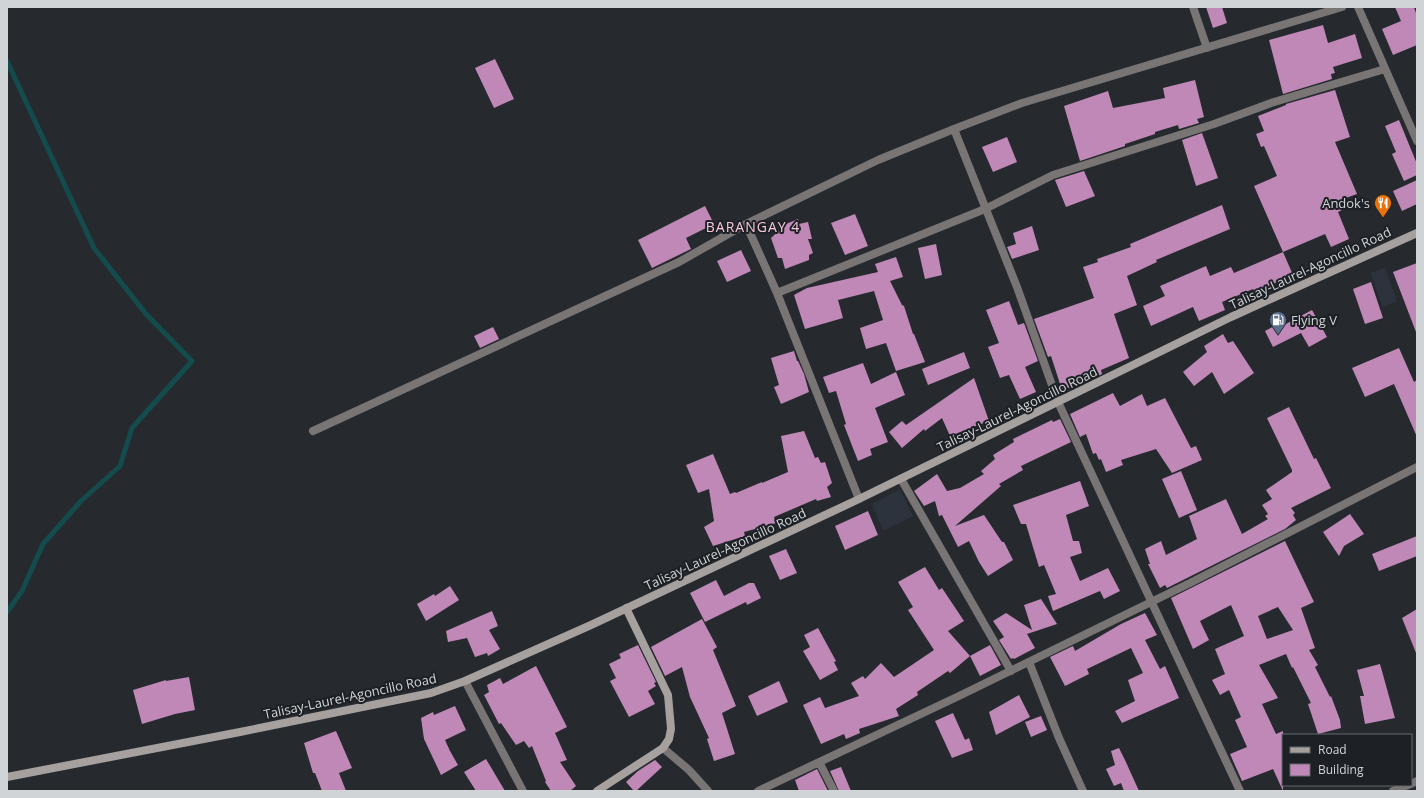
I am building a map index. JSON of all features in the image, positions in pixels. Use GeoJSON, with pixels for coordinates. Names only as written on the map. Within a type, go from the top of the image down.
{"type":"FeatureCollection","features":[{"type":"Feature","properties":{"kind":"main road","name":"Talisay-Laurel-Agoncillo Road"},"geometry":{"type":"LineString","coordinates":[[7,777],[423,695],[465,682],[901,479],[1231,317],[1417,233]]}},
{"type":"Feature","properties":{"kind":"main road"},"geometry":{"type":"LineString","coordinates":[[597,791],[663,748],[669,739],[671,729],[668,695],[626,608]]}},
{"type":"Feature","properties":{"kind":"street"},"geometry":{"type":"LineString","coordinates":[[1193,7],[1207,48]]}},
{"type":"Feature","properties":{"kind":"street"},"geometry":{"type":"LineString","coordinates":[[314,431],[680,262],[746,224],[878,160],[1022,102],[1342,7]]}},
{"type":"Feature","properties":{"kind":"street"},"geometry":{"type":"LineString","coordinates":[[1358,7],[1417,141]]}},
{"type":"Feature","properties":{"kind":"street"},"geometry":{"type":"LineString","coordinates":[[777,293],[985,209],[1053,175],[1214,124],[1271,103],[1385,68]]}},
{"type":"Feature","properties":{"kind":"street"},"geometry":{"type":"LineString","coordinates":[[954,129],[1017,288],[1058,402],[1240,791]]}},
{"type":"Feature","properties":{"kind":"street"},"geometry":{"type":"LineString","coordinates":[[746,224],[777,293],[859,499]]}},
{"type":"Feature","properties":{"kind":"street"},"geometry":{"type":"LineString","coordinates":[[758,791],[1011,671],[1151,602],[1417,467]]}},
{"type":"Feature","properties":{"kind":"street"},"geometry":{"type":"LineString","coordinates":[[901,479],[1011,671]]}},
{"type":"Feature","properties":{"kind":"street"},"geometry":{"type":"LineString","coordinates":[[1029,662],[1059,738],[1083,791]]}},
{"type":"Feature","properties":{"kind":"street"},"geometry":{"type":"LineString","coordinates":[[465,682],[523,791]]}},
{"type":"Feature","properties":{"kind":"street"},"geometry":{"type":"LineString","coordinates":[[663,748],[689,770],[708,791]]}},
{"type":"Feature","properties":{"kind":"street"},"geometry":{"type":"LineString","coordinates":[[819,762],[834,791]]}},
{"type":"Feature","properties":{"kind":"street"},"geometry":{"type":"LineString","coordinates":[[1393,791],[1406,786]]}},
{"type":"Feature","properties":{"kind":"shaded area"},"geometry":{"type":"Polygon","coordinates":[[[1385,268],[1397,301],[1383,307],[1370,273],[1385,268]]]}},
{"type":"Feature","properties":{"kind":"shaded area"},"geometry":{"type":"Polygon","coordinates":[[[900,489],[913,516],[883,531],[872,504],[900,489]]]}},
{"type":"Feature","properties":{"kind":"building"},"geometry":{"type":"Polygon","coordinates":[[[1206,7],[1222,7],[1227,23],[1213,28],[1206,7]]]}},
{"type":"Feature","properties":{"kind":"building"},"geometry":{"type":"Polygon","coordinates":[[[1395,7],[1414,7],[1417,16],[1417,45],[1393,55],[1382,29],[1401,21],[1395,7]]]}},
{"type":"Feature","properties":{"kind":"building"},"geometry":{"type":"Polygon","coordinates":[[[1323,25],[1328,43],[1355,34],[1362,58],[1333,67],[1335,73],[1331,74],[1332,79],[1283,94],[1269,40],[1323,25]]]}},
{"type":"Feature","properties":{"kind":"building"},"geometry":{"type":"Polygon","coordinates":[[[495,59],[514,99],[494,108],[475,68],[495,59]]]}},
{"type":"Feature","properties":{"kind":"building"},"geometry":{"type":"Polygon","coordinates":[[[1195,80],[1204,117],[1197,119],[1199,123],[1179,129],[1178,125],[1155,132],[1155,134],[1125,144],[1125,146],[1080,161],[1064,106],[1108,91],[1113,108],[1165,98],[1163,88],[1195,80]]]}},
{"type":"Feature","properties":{"kind":"building"},"geometry":{"type":"Polygon","coordinates":[[[1335,90],[1350,137],[1335,142],[1357,194],[1343,199],[1346,208],[1338,212],[1349,239],[1331,247],[1325,234],[1283,252],[1254,186],[1277,176],[1264,146],[1261,147],[1256,134],[1264,131],[1258,116],[1286,104],[1335,90]]]}},
{"type":"Feature","properties":{"kind":"building"},"geometry":{"type":"Polygon","coordinates":[[[1399,120],[1417,164],[1417,175],[1404,181],[1392,154],[1396,152],[1385,126],[1399,120]]]}},
{"type":"Feature","properties":{"kind":"building"},"geometry":{"type":"Polygon","coordinates":[[[1202,133],[1218,178],[1196,186],[1182,140],[1202,133]]]}},
{"type":"Feature","properties":{"kind":"building"},"geometry":{"type":"Polygon","coordinates":[[[1007,137],[1017,162],[993,172],[982,147],[1007,137]]]}},
{"type":"Feature","properties":{"kind":"building"},"geometry":{"type":"Polygon","coordinates":[[[1084,171],[1095,196],[1066,207],[1055,180],[1084,171]]]}},
{"type":"Feature","properties":{"kind":"building"},"geometry":{"type":"Polygon","coordinates":[[[1417,180],[1417,204],[1402,211],[1393,191],[1417,180]]]}},
{"type":"Feature","properties":{"kind":"building"},"geometry":{"type":"Polygon","coordinates":[[[1222,205],[1230,229],[1156,260],[1157,262],[1127,276],[1137,305],[1114,314],[1129,358],[1101,370],[1102,374],[1090,380],[1062,390],[1051,356],[1048,357],[1034,319],[1094,298],[1083,267],[1098,262],[1097,259],[1131,247],[1130,244],[1222,205]]]}},
{"type":"Feature","properties":{"kind":"building"},"geometry":{"type":"Polygon","coordinates":[[[705,206],[714,224],[686,238],[691,249],[652,268],[638,240],[705,206]]]}},
{"type":"Feature","properties":{"kind":"building"},"geometry":{"type":"Polygon","coordinates":[[[855,214],[868,246],[845,255],[831,223],[855,214]]]}},
{"type":"Feature","properties":{"kind":"building"},"geometry":{"type":"Polygon","coordinates":[[[798,219],[799,224],[808,222],[812,239],[808,239],[813,253],[809,255],[809,260],[785,269],[782,258],[778,258],[771,238],[786,224],[798,219]]]}},
{"type":"Feature","properties":{"kind":"building"},"geometry":{"type":"Polygon","coordinates":[[[1032,226],[1039,250],[1012,259],[1007,247],[1016,244],[1013,233],[1032,226]]]}},
{"type":"Feature","properties":{"kind":"building"},"geometry":{"type":"Polygon","coordinates":[[[936,244],[942,275],[925,279],[918,248],[936,244]]]}},
{"type":"Feature","properties":{"kind":"building"},"geometry":{"type":"Polygon","coordinates":[[[741,250],[751,271],[727,282],[717,261],[741,250]]]}},
{"type":"Feature","properties":{"kind":"building"},"geometry":{"type":"Polygon","coordinates":[[[1283,252],[1293,275],[1255,292],[1253,289],[1222,302],[1225,310],[1199,321],[1193,307],[1151,326],[1143,306],[1165,296],[1160,286],[1206,266],[1210,276],[1231,267],[1234,273],[1283,252]]]}},
{"type":"Feature","properties":{"kind":"building"},"geometry":{"type":"Polygon","coordinates":[[[896,257],[903,277],[890,281],[902,305],[904,306],[913,334],[925,362],[896,371],[886,343],[866,349],[860,328],[883,320],[874,291],[838,300],[843,318],[805,329],[794,295],[807,288],[878,272],[875,264],[896,257]]]}},
{"type":"Feature","properties":{"kind":"building"},"geometry":{"type":"Polygon","coordinates":[[[1417,263],[1417,332],[1416,332],[1393,272],[1417,263]]]}},
{"type":"Feature","properties":{"kind":"building"},"geometry":{"type":"Polygon","coordinates":[[[1371,282],[1383,318],[1365,324],[1353,289],[1371,282]]]}},
{"type":"Feature","properties":{"kind":"building"},"geometry":{"type":"Polygon","coordinates":[[[1009,301],[1018,325],[1024,323],[1038,361],[1025,367],[1036,392],[1020,399],[1009,375],[1000,378],[988,347],[999,343],[986,310],[1009,301]]]}},
{"type":"Feature","properties":{"kind":"building"},"geometry":{"type":"Polygon","coordinates":[[[1312,310],[1327,337],[1309,347],[1301,333],[1273,347],[1265,331],[1282,322],[1284,325],[1312,310]]]}},
{"type":"Feature","properties":{"kind":"building"},"geometry":{"type":"Polygon","coordinates":[[[493,327],[499,339],[480,348],[474,336],[493,327]]]}},
{"type":"Feature","properties":{"kind":"building"},"geometry":{"type":"Polygon","coordinates":[[[1223,334],[1228,343],[1233,341],[1254,373],[1224,394],[1212,372],[1194,386],[1183,372],[1207,352],[1204,346],[1223,334]]]}},
{"type":"Feature","properties":{"kind":"building"},"geometry":{"type":"Polygon","coordinates":[[[1399,348],[1414,382],[1417,380],[1417,437],[1394,384],[1365,397],[1352,368],[1399,348]]]}},
{"type":"Feature","properties":{"kind":"building"},"geometry":{"type":"Polygon","coordinates":[[[794,351],[797,361],[804,374],[809,392],[781,404],[774,387],[779,385],[771,358],[794,351]]]}},
{"type":"Feature","properties":{"kind":"building"},"geometry":{"type":"Polygon","coordinates":[[[964,352],[970,368],[928,385],[922,369],[964,352]]]}},
{"type":"Feature","properties":{"kind":"building"},"geometry":{"type":"Polygon","coordinates":[[[863,363],[871,384],[896,372],[905,395],[875,408],[888,442],[870,449],[872,455],[858,461],[844,425],[846,424],[836,391],[829,393],[823,377],[863,363]]]}},
{"type":"Feature","properties":{"kind":"building"},"geometry":{"type":"Polygon","coordinates":[[[974,378],[989,421],[950,436],[942,418],[925,431],[924,429],[902,448],[889,432],[902,421],[906,425],[974,378]]]}},
{"type":"Feature","properties":{"kind":"building"},"geometry":{"type":"Polygon","coordinates":[[[1113,393],[1120,406],[1142,394],[1147,406],[1165,398],[1191,448],[1196,446],[1202,460],[1172,473],[1156,449],[1121,460],[1123,465],[1106,472],[1101,459],[1099,460],[1096,453],[1093,454],[1086,434],[1080,437],[1070,414],[1113,393]]]}},
{"type":"Feature","properties":{"kind":"building"},"geometry":{"type":"Polygon","coordinates":[[[1289,407],[1314,459],[1316,458],[1331,488],[1291,508],[1295,513],[1293,515],[1296,520],[1285,529],[1167,588],[1165,585],[1160,588],[1148,564],[1150,564],[1145,549],[1161,541],[1166,555],[1197,539],[1189,516],[1226,499],[1242,534],[1268,519],[1265,516],[1268,514],[1262,505],[1272,499],[1266,490],[1292,472],[1292,470],[1267,418],[1289,407]]]}},
{"type":"Feature","properties":{"kind":"building"},"geometry":{"type":"Polygon","coordinates":[[[1060,419],[1071,442],[1021,466],[1023,470],[999,484],[1001,486],[955,526],[984,515],[1002,542],[1004,542],[1013,560],[988,576],[979,562],[969,541],[958,547],[942,515],[939,516],[935,501],[924,506],[914,491],[937,474],[947,491],[960,488],[984,474],[981,471],[995,459],[993,455],[1014,442],[1013,439],[1052,420],[1053,422],[1060,419]]]}},
{"type":"Feature","properties":{"kind":"building"},"geometry":{"type":"Polygon","coordinates":[[[804,431],[815,458],[818,457],[821,463],[825,462],[832,483],[827,487],[831,497],[817,501],[816,499],[774,517],[776,523],[744,532],[745,536],[713,546],[704,527],[714,521],[709,489],[698,493],[686,465],[713,454],[730,494],[736,493],[788,472],[781,436],[804,431]]]}},
{"type":"Feature","properties":{"kind":"building"},"geometry":{"type":"Polygon","coordinates":[[[1181,471],[1197,510],[1179,518],[1162,479],[1181,471]]]}},
{"type":"Feature","properties":{"kind":"building"},"geometry":{"type":"Polygon","coordinates":[[[1080,481],[1089,506],[1066,515],[1073,541],[1079,541],[1082,553],[1070,557],[1080,581],[1108,568],[1120,591],[1104,599],[1100,591],[1053,611],[1048,596],[1056,594],[1044,565],[1039,567],[1026,524],[1021,524],[1013,505],[1080,481]]]}},
{"type":"Feature","properties":{"kind":"building"},"geometry":{"type":"Polygon","coordinates":[[[868,511],[878,535],[845,550],[835,526],[868,511]]]}},
{"type":"Feature","properties":{"kind":"building"},"geometry":{"type":"Polygon","coordinates":[[[1350,514],[1364,534],[1344,546],[1339,556],[1323,532],[1350,514]]]}},
{"type":"Feature","properties":{"kind":"building"},"geometry":{"type":"Polygon","coordinates":[[[1417,536],[1417,556],[1379,571],[1372,554],[1417,536]]]}},
{"type":"Feature","properties":{"kind":"building"},"geometry":{"type":"Polygon","coordinates":[[[1285,541],[1314,602],[1301,608],[1315,648],[1309,650],[1318,665],[1315,667],[1330,697],[1331,696],[1340,720],[1341,728],[1318,734],[1308,704],[1311,703],[1286,654],[1259,665],[1278,698],[1262,704],[1276,734],[1283,731],[1283,791],[1273,769],[1242,781],[1230,754],[1247,747],[1235,720],[1241,717],[1229,690],[1220,695],[1212,680],[1225,674],[1215,649],[1244,636],[1231,605],[1200,621],[1209,640],[1193,649],[1171,598],[1285,541]],[[1278,607],[1258,616],[1267,639],[1293,630],[1278,607]]]}},
{"type":"Feature","properties":{"kind":"building"},"geometry":{"type":"Polygon","coordinates":[[[786,549],[797,573],[780,580],[769,556],[786,549]]]}},
{"type":"Feature","properties":{"kind":"building"},"geometry":{"type":"Polygon","coordinates":[[[925,567],[939,590],[942,588],[964,621],[948,631],[970,656],[950,673],[948,671],[917,692],[918,695],[896,709],[899,716],[859,729],[860,733],[846,739],[844,734],[821,744],[803,705],[820,697],[825,708],[859,696],[851,683],[863,676],[865,679],[881,663],[894,677],[934,650],[908,610],[913,607],[898,582],[925,567]]]}},
{"type":"Feature","properties":{"kind":"building"},"geometry":{"type":"Polygon","coordinates":[[[716,580],[724,596],[749,583],[754,583],[761,598],[747,605],[746,602],[705,622],[690,593],[716,580]]]}},
{"type":"Feature","properties":{"kind":"building"},"geometry":{"type":"Polygon","coordinates":[[[450,586],[459,600],[426,621],[417,604],[434,594],[435,596],[450,586]]]}},
{"type":"Feature","properties":{"kind":"building"},"geometry":{"type":"Polygon","coordinates":[[[1041,599],[1057,624],[1027,634],[1035,648],[1014,659],[1011,659],[999,640],[1004,637],[993,621],[1006,613],[1032,630],[1024,605],[1041,599]]]}},
{"type":"Feature","properties":{"kind":"building"},"geometry":{"type":"Polygon","coordinates":[[[1417,609],[1417,653],[1416,653],[1402,618],[1417,609]]]}},
{"type":"Feature","properties":{"kind":"building"},"geometry":{"type":"Polygon","coordinates":[[[492,611],[498,626],[489,630],[500,649],[488,656],[487,653],[475,657],[467,638],[448,642],[446,631],[492,611]]]}},
{"type":"Feature","properties":{"kind":"building"},"geometry":{"type":"Polygon","coordinates":[[[1145,613],[1157,635],[1145,640],[1160,669],[1165,666],[1179,698],[1122,723],[1115,711],[1135,701],[1128,680],[1143,673],[1131,648],[1087,669],[1089,674],[1065,686],[1050,657],[1073,646],[1075,651],[1121,624],[1145,613]]]}},
{"type":"Feature","properties":{"kind":"building"},"geometry":{"type":"Polygon","coordinates":[[[702,619],[717,647],[713,650],[736,706],[722,713],[735,754],[714,761],[707,739],[709,738],[690,697],[682,667],[665,676],[651,647],[702,619]]]}},
{"type":"Feature","properties":{"kind":"building"},"geometry":{"type":"Polygon","coordinates":[[[818,628],[836,661],[834,662],[838,670],[820,680],[803,651],[810,647],[804,635],[818,628]]]}},
{"type":"Feature","properties":{"kind":"building"},"geometry":{"type":"Polygon","coordinates":[[[638,645],[656,682],[654,683],[656,686],[648,691],[655,704],[629,717],[610,681],[616,678],[609,664],[621,658],[619,654],[638,645]]]}},
{"type":"Feature","properties":{"kind":"building"},"geometry":{"type":"Polygon","coordinates":[[[990,645],[1001,665],[980,676],[970,656],[990,645]]]}},
{"type":"Feature","properties":{"kind":"building"},"geometry":{"type":"Polygon","coordinates":[[[1380,664],[1395,718],[1365,724],[1360,696],[1364,696],[1357,670],[1380,664]]]}},
{"type":"Feature","properties":{"kind":"building"},"geometry":{"type":"Polygon","coordinates":[[[536,666],[567,727],[555,733],[567,760],[560,762],[576,786],[570,791],[551,791],[545,782],[546,781],[532,746],[529,748],[524,741],[516,745],[501,723],[499,724],[484,695],[489,692],[487,685],[500,678],[503,684],[536,666]]]}},
{"type":"Feature","properties":{"kind":"building"},"geometry":{"type":"Polygon","coordinates":[[[189,677],[195,710],[175,714],[142,724],[133,690],[166,680],[189,677]]]}},
{"type":"Feature","properties":{"kind":"building"},"geometry":{"type":"Polygon","coordinates":[[[779,681],[788,702],[757,716],[748,696],[779,681]]]}},
{"type":"Feature","properties":{"kind":"building"},"geometry":{"type":"Polygon","coordinates":[[[1019,695],[1030,717],[996,735],[989,712],[1019,695]]]}},
{"type":"Feature","properties":{"kind":"building"},"geometry":{"type":"Polygon","coordinates":[[[455,706],[466,730],[445,740],[458,765],[441,775],[424,739],[421,718],[433,712],[434,715],[455,706]]]}},
{"type":"Feature","properties":{"kind":"building"},"geometry":{"type":"Polygon","coordinates":[[[953,713],[965,740],[969,738],[973,750],[952,758],[935,721],[953,713]]]}},
{"type":"Feature","properties":{"kind":"building"},"geometry":{"type":"Polygon","coordinates":[[[1041,716],[1047,730],[1031,737],[1025,722],[1041,716]]]}},
{"type":"Feature","properties":{"kind":"building"},"geometry":{"type":"Polygon","coordinates":[[[336,731],[352,768],[339,773],[346,791],[322,791],[315,773],[313,773],[304,743],[336,731]]]}},
{"type":"Feature","properties":{"kind":"building"},"geometry":{"type":"Polygon","coordinates":[[[1119,748],[1139,791],[1124,791],[1121,783],[1114,786],[1106,769],[1115,765],[1111,751],[1119,748]]]}},
{"type":"Feature","properties":{"kind":"building"},"geometry":{"type":"Polygon","coordinates":[[[486,759],[505,791],[476,791],[464,772],[486,759]]]}},
{"type":"Feature","properties":{"kind":"building"},"geometry":{"type":"Polygon","coordinates":[[[655,760],[662,767],[636,791],[634,791],[626,782],[638,771],[655,760]]]}},
{"type":"Feature","properties":{"kind":"building"},"geometry":{"type":"Polygon","coordinates":[[[841,767],[851,791],[839,791],[830,771],[841,767]]]}},
{"type":"Feature","properties":{"kind":"building"},"geometry":{"type":"Polygon","coordinates":[[[817,769],[828,791],[799,791],[795,780],[817,769]]]}},
{"type":"Feature","properties":{"kind":"waterway"},"geometry":{"type":"LineString","coordinates":[[7,61],[94,248],[146,314],[192,361],[132,428],[120,466],[81,501],[43,544],[22,591],[7,612]]}},
{"type":"Feature","properties":{"kind":"place","name":"Andok's"},"geometry":{"type":"Point","coordinates":[1383,218]}},
{"type":"Feature","properties":{"kind":"place","name":"Flying V"},"geometry":{"type":"Point","coordinates":[1278,335]}},
{"type":"Feature","properties":{"kind":"district","name":"BARANGAY 4"},"geometry":{"type":"Point","coordinates":[753,226]}}]}
